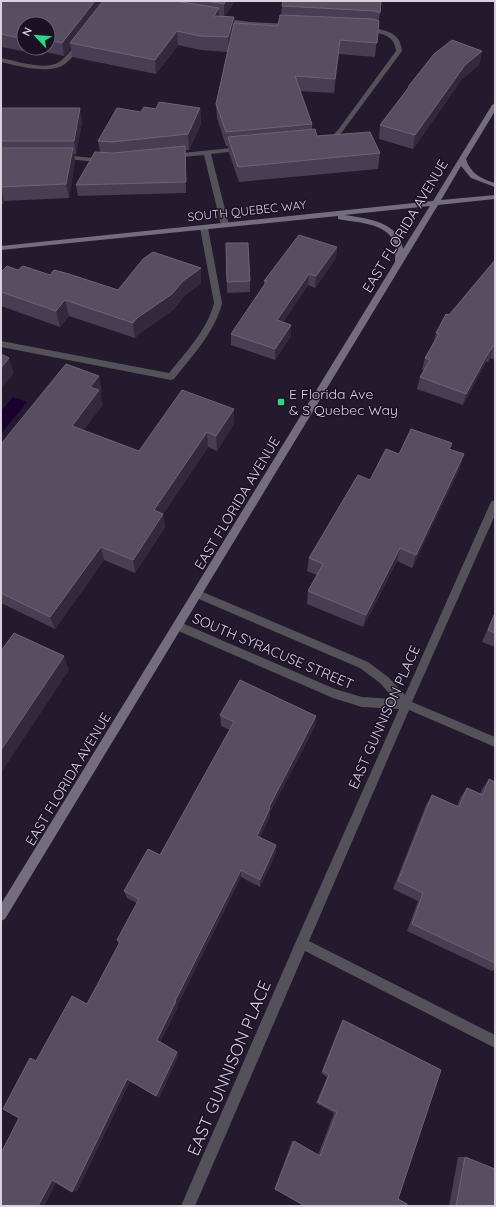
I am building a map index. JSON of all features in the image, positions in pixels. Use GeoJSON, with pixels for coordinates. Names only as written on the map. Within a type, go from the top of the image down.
{"type":"FeatureCollection","features":[{"type":"Feature","properties":{"kind":"street"},"geometry":{"type":"LineString","coordinates":[[211,18],[245,24],[302,27]]}},
{"type":"Feature","properties":{"kind":"street"},"geometry":{"type":"LineString","coordinates":[[319,140],[328,139],[340,132],[399,51],[398,42],[391,36],[373,30],[355,29]]}},
{"type":"Feature","properties":{"kind":"street"},"geometry":{"type":"LineString","coordinates":[[1,60],[41,66],[57,66],[66,59],[84,36]]}},
{"type":"Feature","properties":{"kind":"street","name":"EAST FLORIDA AVENUE"},"geometry":{"type":"LineString","coordinates":[[1,915],[198,594],[495,104]]}},
{"type":"Feature","properties":{"kind":"street"},"geometry":{"type":"LineString","coordinates":[[168,156],[253,147]]}},
{"type":"Feature","properties":{"kind":"street"},"geometry":{"type":"LineString","coordinates":[[207,152],[225,225]]}},
{"type":"Feature","properties":{"kind":"street"},"geometry":{"type":"LineString","coordinates":[[58,157],[108,161]]}},
{"type":"Feature","properties":{"kind":"street"},"geometry":{"type":"LineString","coordinates":[[462,158],[463,164],[470,174],[495,185]]}},
{"type":"Feature","properties":{"kind":"street","name":"SOUTH QUEBEC WAY"},"geometry":{"type":"LineString","coordinates":[[1,248],[495,197]]}},
{"type":"Feature","properties":{"kind":"street"},"geometry":{"type":"LineString","coordinates":[[319,216],[373,223],[389,230],[398,241],[399,261]]}},
{"type":"Feature","properties":{"kind":"street"},"geometry":{"type":"LineString","coordinates":[[1,344],[171,377],[206,328],[217,309],[218,303],[204,228]]}},
{"type":"Feature","properties":{"kind":"street","name":"EAST GUNNISON PLACE"},"geometry":{"type":"LineString","coordinates":[[188,1206],[301,943],[495,504]]}},
{"type":"Feature","properties":{"kind":"street","name":"SOUTH SYRACUSE STREET"},"geometry":{"type":"LineString","coordinates":[[198,594],[364,665],[384,680],[406,704]]}},
{"type":"Feature","properties":{"kind":"street","name":"SOUTH SYRACUSE STREET"},"geometry":{"type":"LineString","coordinates":[[178,626],[332,694],[362,702],[406,704],[495,742]]}},
{"type":"Feature","properties":{"kind":"street"},"geometry":{"type":"LineString","coordinates":[[301,943],[495,1042]]}},
{"type":"Feature","properties":{"kind":"shaded area"},"geometry":{"type":"Polygon","coordinates":[[[13,397],[27,402],[1,434],[1,411],[13,397]]]}},
{"type":"Feature","properties":{"kind":"building"},"geometry":{"type":"Polygon","coordinates":[[[1,1],[95,1],[62,43],[56,42],[56,16],[16,16],[16,37],[1,34],[1,1]]]}},
{"type":"Feature","properties":{"kind":"building"},"geometry":{"type":"Polygon","coordinates":[[[103,1],[175,1],[219,8],[214,16],[234,17],[228,37],[200,36],[177,31],[155,60],[70,43],[103,1]]]}},
{"type":"Feature","properties":{"kind":"building"},"geometry":{"type":"Polygon","coordinates":[[[206,1],[226,1],[224,4],[206,1]]]}},
{"type":"Feature","properties":{"kind":"building"},"geometry":{"type":"Polygon","coordinates":[[[283,1],[381,1],[380,13],[375,11],[282,6],[283,1]]]}},
{"type":"Feature","properties":{"kind":"building"},"geometry":{"type":"Polygon","coordinates":[[[280,15],[373,19],[379,21],[377,43],[340,40],[335,79],[295,76],[312,124],[226,132],[216,104],[234,23],[278,26],[280,15]]]}},
{"type":"Feature","properties":{"kind":"building"},"geometry":{"type":"Polygon","coordinates":[[[452,40],[482,51],[465,65],[415,135],[380,125],[434,54],[452,40]]]}},
{"type":"Feature","properties":{"kind":"building"},"geometry":{"type":"Polygon","coordinates":[[[159,102],[200,108],[188,134],[112,142],[98,141],[117,108],[141,112],[144,107],[156,109],[159,102]]]}},
{"type":"Feature","properties":{"kind":"building"},"geometry":{"type":"Polygon","coordinates":[[[1,108],[80,108],[74,141],[1,141],[1,108]]]}},
{"type":"Feature","properties":{"kind":"building"},"geometry":{"type":"Polygon","coordinates":[[[315,129],[317,136],[370,132],[380,153],[238,167],[228,137],[315,129]]]}},
{"type":"Feature","properties":{"kind":"building"},"geometry":{"type":"Polygon","coordinates":[[[185,146],[186,182],[76,185],[95,152],[113,153],[185,146]]]}},
{"type":"Feature","properties":{"kind":"building"},"geometry":{"type":"Polygon","coordinates":[[[1,148],[73,148],[66,184],[1,187],[1,148]]]}},
{"type":"Feature","properties":{"kind":"building"},"geometry":{"type":"Polygon","coordinates":[[[299,235],[337,247],[316,276],[309,274],[277,320],[291,325],[275,349],[231,334],[267,281],[264,281],[299,235]]]}},
{"type":"Feature","properties":{"kind":"building"},"geometry":{"type":"Polygon","coordinates":[[[226,243],[248,243],[250,281],[227,282],[226,243]]]}},
{"type":"Feature","properties":{"kind":"building"},"geometry":{"type":"Polygon","coordinates":[[[153,252],[201,268],[183,281],[172,294],[137,318],[133,323],[65,300],[56,311],[1,292],[1,272],[7,266],[18,270],[23,266],[50,275],[54,270],[118,290],[143,259],[153,252]]]}},
{"type":"Feature","properties":{"kind":"building"},"geometry":{"type":"Polygon","coordinates":[[[495,260],[495,347],[493,346],[490,350],[466,394],[420,377],[430,360],[425,358],[439,334],[436,333],[446,314],[449,315],[495,260]]]}},
{"type":"Feature","properties":{"kind":"building"},"geometry":{"type":"Polygon","coordinates":[[[1,354],[9,358],[1,368],[1,354]]]}},
{"type":"Feature","properties":{"kind":"building"},"geometry":{"type":"Polygon","coordinates":[[[66,364],[99,376],[90,387],[99,390],[72,426],[139,451],[182,390],[234,409],[216,436],[207,432],[154,510],[163,514],[133,560],[101,547],[50,617],[1,593],[1,444],[66,364]]]}},
{"type":"Feature","properties":{"kind":"building"},"geometry":{"type":"Polygon","coordinates":[[[411,429],[452,443],[449,449],[464,454],[416,555],[400,548],[366,615],[308,591],[323,564],[309,558],[358,475],[370,480],[386,449],[399,454],[411,429]]]}},
{"type":"Feature","properties":{"kind":"building"},"geometry":{"type":"Polygon","coordinates":[[[495,613],[495,633],[488,630],[495,613]]]}},
{"type":"Feature","properties":{"kind":"building"},"geometry":{"type":"Polygon","coordinates":[[[14,633],[64,656],[1,750],[1,651],[14,633]]]}},
{"type":"Feature","properties":{"kind":"building"},"geometry":{"type":"Polygon","coordinates":[[[240,680],[316,716],[269,807],[270,808],[257,836],[276,845],[260,880],[241,870],[175,1001],[157,1040],[177,1052],[156,1096],[127,1079],[72,1192],[52,1180],[38,1206],[1,1206],[1,1153],[19,1118],[3,1109],[30,1058],[36,1061],[72,996],[87,1004],[120,942],[117,940],[139,899],[124,891],[148,849],[160,855],[234,722],[220,715],[240,680]]]}},
{"type":"Feature","properties":{"kind":"building"},"geometry":{"type":"Polygon","coordinates":[[[489,779],[495,782],[495,963],[412,924],[423,893],[398,881],[432,795],[459,807],[467,788],[483,795],[489,779]]]}},
{"type":"Feature","properties":{"kind":"building"},"geometry":{"type":"Polygon","coordinates":[[[343,1020],[441,1070],[398,1199],[407,1204],[407,1206],[305,1206],[275,1189],[294,1141],[320,1156],[337,1112],[318,1102],[329,1075],[323,1071],[343,1020]]]}},
{"type":"Feature","properties":{"kind":"building"},"geometry":{"type":"Polygon","coordinates":[[[465,1157],[495,1169],[495,1206],[456,1206],[465,1157]]]}},
{"type":"Feature","properties":{"kind":"place","name":"E Florida Ave & S Quebec Way"},"geometry":{"type":"Point","coordinates":[281,402]}}]}
